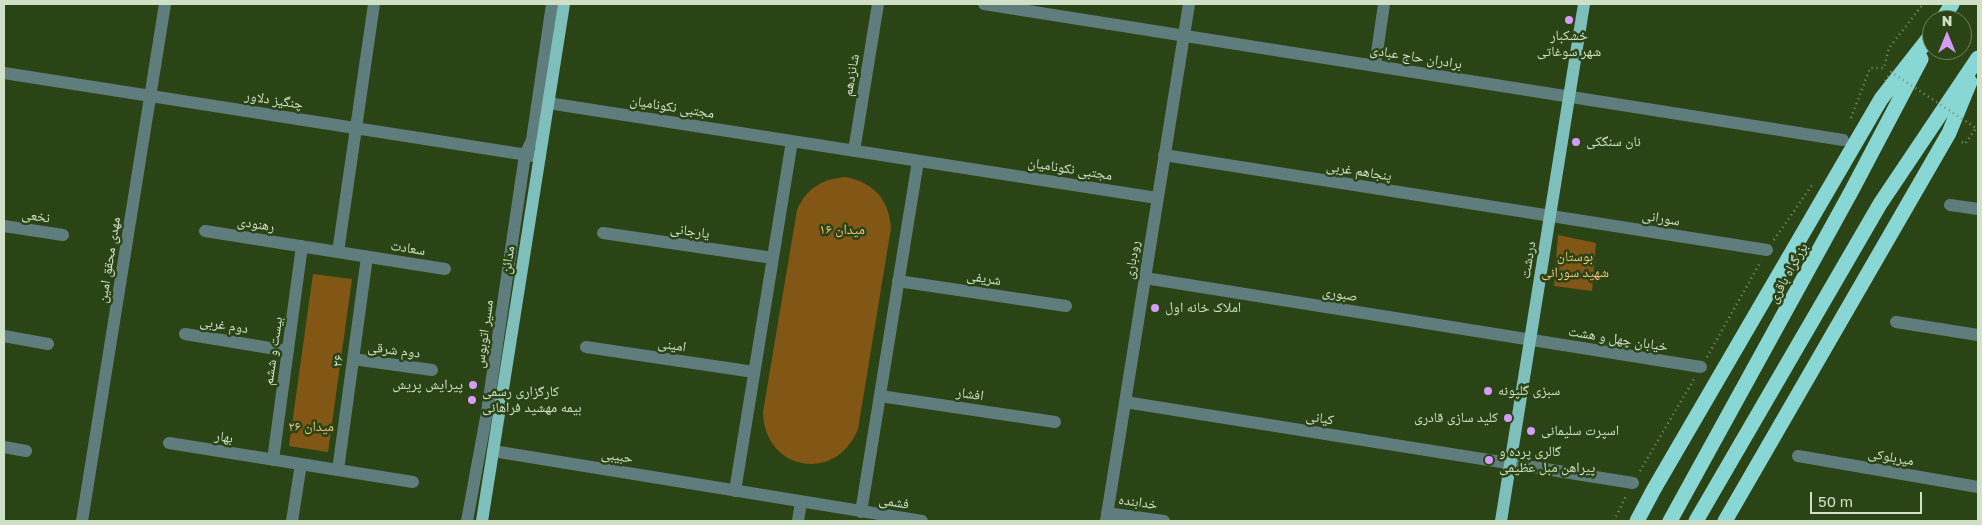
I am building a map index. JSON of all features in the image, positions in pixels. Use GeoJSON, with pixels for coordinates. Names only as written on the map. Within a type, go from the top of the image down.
{"type":"FeatureCollection","features":[{"type":"Feature","properties":{"kind":"highway"},"geometry":{"type":"LineString","coordinates":[[1637,521],[1881,99],[1922,47]]}},
{"type":"Feature","properties":{"kind":"highway","name":"بزرگراه باقری"},"geometry":{"type":"LineString","coordinates":[[1670,521],[1848,199],[1922,57]]}},
{"type":"Feature","properties":{"kind":"highway"},"geometry":{"type":"LineString","coordinates":[[1696,521],[1880,204],[1978,58]]}},
{"type":"Feature","properties":{"kind":"highway"},"geometry":{"type":"LineString","coordinates":[[1725,521],[1949,133],[1978,62]]}},
{"type":"Feature","properties":{"kind":"main road","name":"مدائن"},"geometry":{"type":"LineString","coordinates":[[482,521],[564,4]]}},
{"type":"Feature","properties":{"kind":"main road","name":"دردشت"},"geometry":{"type":"LineString","coordinates":[[1501,521],[1584,4]]}},
{"type":"Feature","properties":{"kind":"street","name":"مهدی محقق امین"},"geometry":{"type":"LineString","coordinates":[[82,521],[165,4]]}},
{"type":"Feature","properties":{"kind":"street"},"geometry":{"type":"LineString","coordinates":[[338,252],[374,4]]}},
{"type":"Feature","properties":{"kind":"street","name":"مسیر اتوبوس"},"geometry":{"type":"LineString","coordinates":[[467,521],[487,412],[526,155],[532,140],[552,4]]}},
{"type":"Feature","properties":{"kind":"street","name":"شانزدهم"},"geometry":{"type":"LineString","coordinates":[[854,151],[878,4]]}},
{"type":"Feature","properties":{"kind":"street","name":"برادران حاج عبادی"},"geometry":{"type":"LineString","coordinates":[[984,4],[1843,140]]}},
{"type":"Feature","properties":{"kind":"street","name":"رودباری"},"geometry":{"type":"LineString","coordinates":[[1106,517],[1189,4]]}},
{"type":"Feature","properties":{"kind":"street"},"geometry":{"type":"LineString","coordinates":[[1375,66],[1384,4]]}},
{"type":"Feature","properties":{"kind":"street","name":"چنگیز دلاور"},"geometry":{"type":"LineString","coordinates":[[4,73],[540,157]]}},
{"type":"Feature","properties":{"kind":"street","name":"مجتبی نکونامیان"},"geometry":{"type":"LineString","coordinates":[[548,103],[792,141]]}},
{"type":"Feature","properties":{"kind":"street"},"geometry":{"type":"LineString","coordinates":[[792,141],[854,151],[918,161],[861,512],[735,491],[792,141]]}},
{"type":"Feature","properties":{"kind":"street","name":"پنجاهم غربی"},"geometry":{"type":"LineString","coordinates":[[1164,155],[1550,216]]}},
{"type":"Feature","properties":{"kind":"street","name":"مجتبی نکونامیان"},"geometry":{"type":"LineString","coordinates":[[918,161],[1157,198]]}},
{"type":"Feature","properties":{"kind":"street"},"geometry":{"type":"LineString","coordinates":[[1950,204],[1978,209]]}},
{"type":"Feature","properties":{"kind":"street","name":"سورانی"},"geometry":{"type":"LineString","coordinates":[[1550,216],[1767,250]]}},
{"type":"Feature","properties":{"kind":"street","name":"نخعی"},"geometry":{"type":"LineString","coordinates":[[4,226],[63,235]]}},
{"type":"Feature","properties":{"kind":"street","name":"رهنودی"},"geometry":{"type":"LineString","coordinates":[[205,231],[338,252]]}},
{"type":"Feature","properties":{"kind":"street","name":"یارجانی"},"geometry":{"type":"LineString","coordinates":[[602,233],[773,258]]}},
{"type":"Feature","properties":{"kind":"street","name":"بیست و ششم"},"geometry":{"type":"LineString","coordinates":[[273,460],[302,246]]}},
{"type":"Feature","properties":{"kind":"street","name":"سعادت"},"geometry":{"type":"LineString","coordinates":[[338,252],[445,269]]}},
{"type":"Feature","properties":{"kind":"street","name":"۲۶"},"geometry":{"type":"LineString","coordinates":[[338,470],[367,257]]}},
{"type":"Feature","properties":{"kind":"street","name":"صبوری"},"geometry":{"type":"LineString","coordinates":[[1144,278],[1530,340]]}},
{"type":"Feature","properties":{"kind":"street","name":"شریفی"},"geometry":{"type":"LineString","coordinates":[[898,281],[1066,306]]}},
{"type":"Feature","properties":{"kind":"street"},"geometry":{"type":"LineString","coordinates":[[1896,322],[1978,335]]}},
{"type":"Feature","properties":{"kind":"street","name":"دوم غربی"},"geometry":{"type":"LineString","coordinates":[[185,334],[288,351]]}},
{"type":"Feature","properties":{"kind":"street"},"geometry":{"type":"LineString","coordinates":[[4,336],[48,344]]}},
{"type":"Feature","properties":{"kind":"street","name":"خیابان چهل و هشت"},"geometry":{"type":"LineString","coordinates":[[1530,340],[1701,367]]}},
{"type":"Feature","properties":{"kind":"street","name":"امینی"},"geometry":{"type":"LineString","coordinates":[[586,347],[754,372]]}},
{"type":"Feature","properties":{"kind":"street","name":"دوم شرقی"},"geometry":{"type":"LineString","coordinates":[[353,359],[432,370]]}},
{"type":"Feature","properties":{"kind":"street","name":"افشار"},"geometry":{"type":"LineString","coordinates":[[880,396],[1055,422]]}},
{"type":"Feature","properties":{"kind":"street","name":"کیانی"},"geometry":{"type":"LineString","coordinates":[[1125,402],[1633,483]]}},
{"type":"Feature","properties":{"kind":"street","name":"بهار"},"geometry":{"type":"LineString","coordinates":[[169,443],[414,482]]}},
{"type":"Feature","properties":{"kind":"street"},"geometry":{"type":"LineString","coordinates":[[4,447],[26,451]]}},
{"type":"Feature","properties":{"kind":"street","name":"حبیبی"},"geometry":{"type":"LineString","coordinates":[[493,451],[735,491]]}},
{"type":"Feature","properties":{"kind":"street","name":"میربلوکی"},"geometry":{"type":"LineString","coordinates":[[1798,456],[1978,486]]}},
{"type":"Feature","properties":{"kind":"street"},"geometry":{"type":"LineString","coordinates":[[292,521],[301,464]]}},
{"type":"Feature","properties":{"kind":"street"},"geometry":{"type":"LineString","coordinates":[[798,521],[801,502]]}},
{"type":"Feature","properties":{"kind":"street","name":"فشمی"},"geometry":{"type":"LineString","coordinates":[[861,512],[922,521]]}},
{"type":"Feature","properties":{"kind":"street","name":"خدابنده"},"geometry":{"type":"LineString","coordinates":[[1106,517],[1164,521]]}},
{"type":"Feature","properties":{"kind":"path"},"geometry":{"type":"LineString","coordinates":[[1885,81],[1891,72],[1976,128],[1964,144],[1959,141]]}},
{"type":"Feature","properties":{"kind":"path"},"geometry":{"type":"LineString","coordinates":[[1968,127],[1973,120]]}},
{"type":"Feature","properties":{"kind":"green space","name":"میدان ۱۶"},"geometry":{"type":"Polygon","coordinates":[[[845,177],[864,183],[878,194],[887,208],[891,228],[858,429],[848,446],[834,458],[819,463],[803,463],[788,458],[775,447],[766,432],[763,412],[797,210],[805,196],[816,186],[829,180],[845,177]]]}},
{"type":"Feature","properties":{"kind":"green space","name":"بوستان شهید سورانی"},"geometry":{"type":"Polygon","coordinates":[[[1558,235],[1596,243],[1592,291],[1554,286],[1558,235]]]}},
{"type":"Feature","properties":{"kind":"green space","name":"میدان ۲۶"},"geometry":{"type":"Polygon","coordinates":[[[313,274],[352,279],[328,452],[289,446],[313,274]]]}},
{"type":"Feature","properties":{"kind":"place","name":"خشکبار شهر سوغاتی"},"geometry":{"type":"Point","coordinates":[1569,20]}},
{"type":"Feature","properties":{"kind":"place","name":"نان سنگکی"},"geometry":{"type":"Point","coordinates":[1576,142]}},
{"type":"Feature","properties":{"kind":"place","name":"املاک خانه اول"},"geometry":{"type":"Point","coordinates":[1155,308]}},
{"type":"Feature","properties":{"kind":"place","name":"پیرایش پریش"},"geometry":{"type":"Point","coordinates":[473,385]}},
{"type":"Feature","properties":{"kind":"place","name":"سبزی گلپونه"},"geometry":{"type":"Point","coordinates":[1488,391]}},
{"type":"Feature","properties":{"kind":"place","name":"کارگزاری رسمی بیمه مهشید فراهانی"},"geometry":{"type":"Point","coordinates":[472,400]}},
{"type":"Feature","properties":{"kind":"place","name":"کلید سازی قادری"},"geometry":{"type":"Point","coordinates":[1508,418]}},
{"type":"Feature","properties":{"kind":"place","name":"اسپرت سلیمانی"},"geometry":{"type":"Point","coordinates":[1531,431]}},
{"type":"Feature","properties":{"kind":"place","name":"گالری پرده و پیراهن مبل عظیمی"},"geometry":{"type":"Point","coordinates":[1489,460]}}]}
